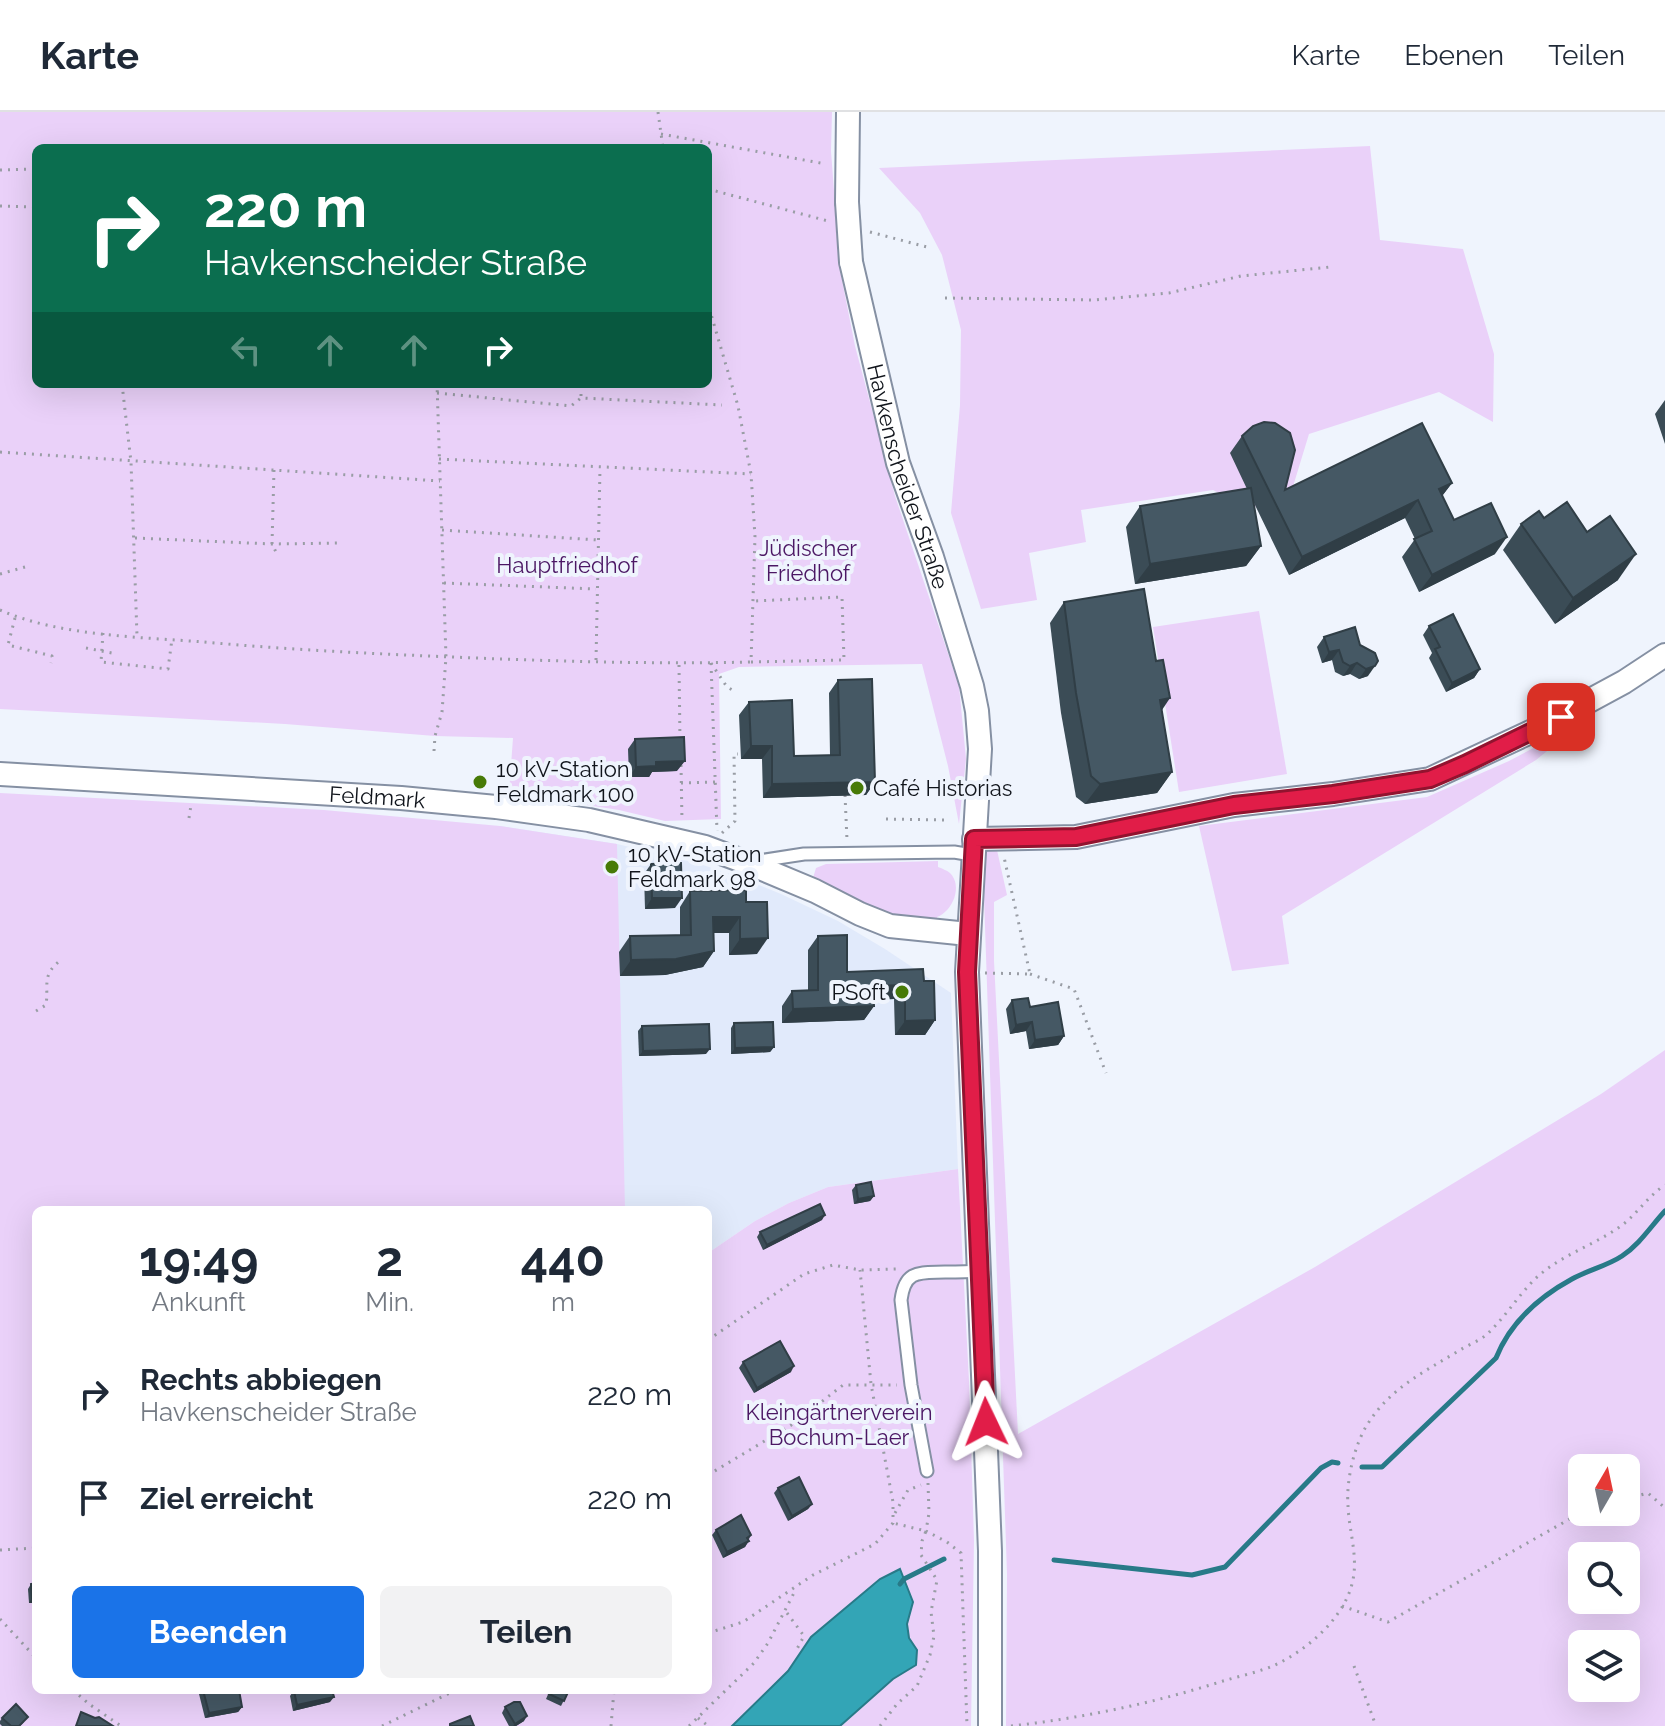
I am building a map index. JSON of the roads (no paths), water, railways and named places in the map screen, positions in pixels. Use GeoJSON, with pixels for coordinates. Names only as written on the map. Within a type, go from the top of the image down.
{"type":"FeatureCollection","features":[{"type":"Feature","properties":{"kind":"street","name":"Havkenscheider Straße"},"geometry":{"type":"LineString","coordinates":[[848,112],[847,202],[851,262],[898,463],[932,557],[977,711],[980,749],[967,972],[990,1551],[990,1726]]}},
{"type":"Feature","properties":{"kind":"street"},"geometry":{"type":"LineString","coordinates":[[973,847],[1000,838],[1076,837],[1234,805],[1430,779],[1551,722],[1624,682],[1665,655]]}},
{"type":"Feature","properties":{"kind":"street","name":"Feldmark"},"geometry":{"type":"LineString","coordinates":[[0,774],[448,802],[589,820],[705,847],[815,891],[890,926],[968,934]]}},
{"type":"Feature","properties":{"kind":"lane","name":"Feldmark"},"geometry":{"type":"LineString","coordinates":[[748,863],[804,854],[954,852],[973,847]]}},
{"type":"Feature","properties":{"kind":"lane"},"geometry":{"type":"LineString","coordinates":[[927,1471],[911,1385],[901,1300],[906,1283],[912,1275],[921,1271],[979,1271]]}},
{"type":"Feature","properties":{"kind":"water"},"geometry":{"type":"Polygon","coordinates":[[[900,1569],[913,1602],[907,1624],[909,1638],[917,1650],[916,1665],[893,1679],[840,1726],[732,1726],[788,1671],[811,1637],[880,1579],[900,1569]]]}},
{"type":"Feature","properties":{"kind":"waterway"},"geometry":{"type":"LineString","coordinates":[[1362,1467],[1382,1467],[1496,1358],[1517,1322],[1537,1303],[1572,1279],[1622,1256],[1665,1211]]}},
{"type":"Feature","properties":{"kind":"waterway"},"geometry":{"type":"LineString","coordinates":[[1054,1560],[1192,1575],[1225,1567],[1321,1468],[1332,1462],[1338,1463]]}},
{"type":"Feature","properties":{"kind":"waterway"},"geometry":{"type":"LineString","coordinates":[[900,1584],[944,1559]]}},
{"type":"Feature","properties":{"kind":"place","name":"10 kV-Station Feldmark 100"},"geometry":{"type":"Point","coordinates":[480,782]}},
{"type":"Feature","properties":{"kind":"place","name":"Café Historias"},"geometry":{"type":"Point","coordinates":[857,788]}},
{"type":"Feature","properties":{"kind":"place","name":"10 kV-Station Feldmark 98"},"geometry":{"type":"Point","coordinates":[612,867]}},
{"type":"Feature","properties":{"kind":"place","name":"PSoft"},"geometry":{"type":"Point","coordinates":[902,992]}},
{"type":"Feature","properties":{"kind":"park label","name":"Jüdischer Friedhof"},"geometry":{"type":"Point","coordinates":[808,560]}},
{"type":"Feature","properties":{"kind":"park label","name":"Hauptfriedhof"},"geometry":{"type":"Point","coordinates":[567,565]}},
{"type":"Feature","properties":{"kind":"park label","name":"Kleingärtnerverein Bochum-Laer"},"geometry":{"type":"Point","coordinates":[839,1424]}}]}
